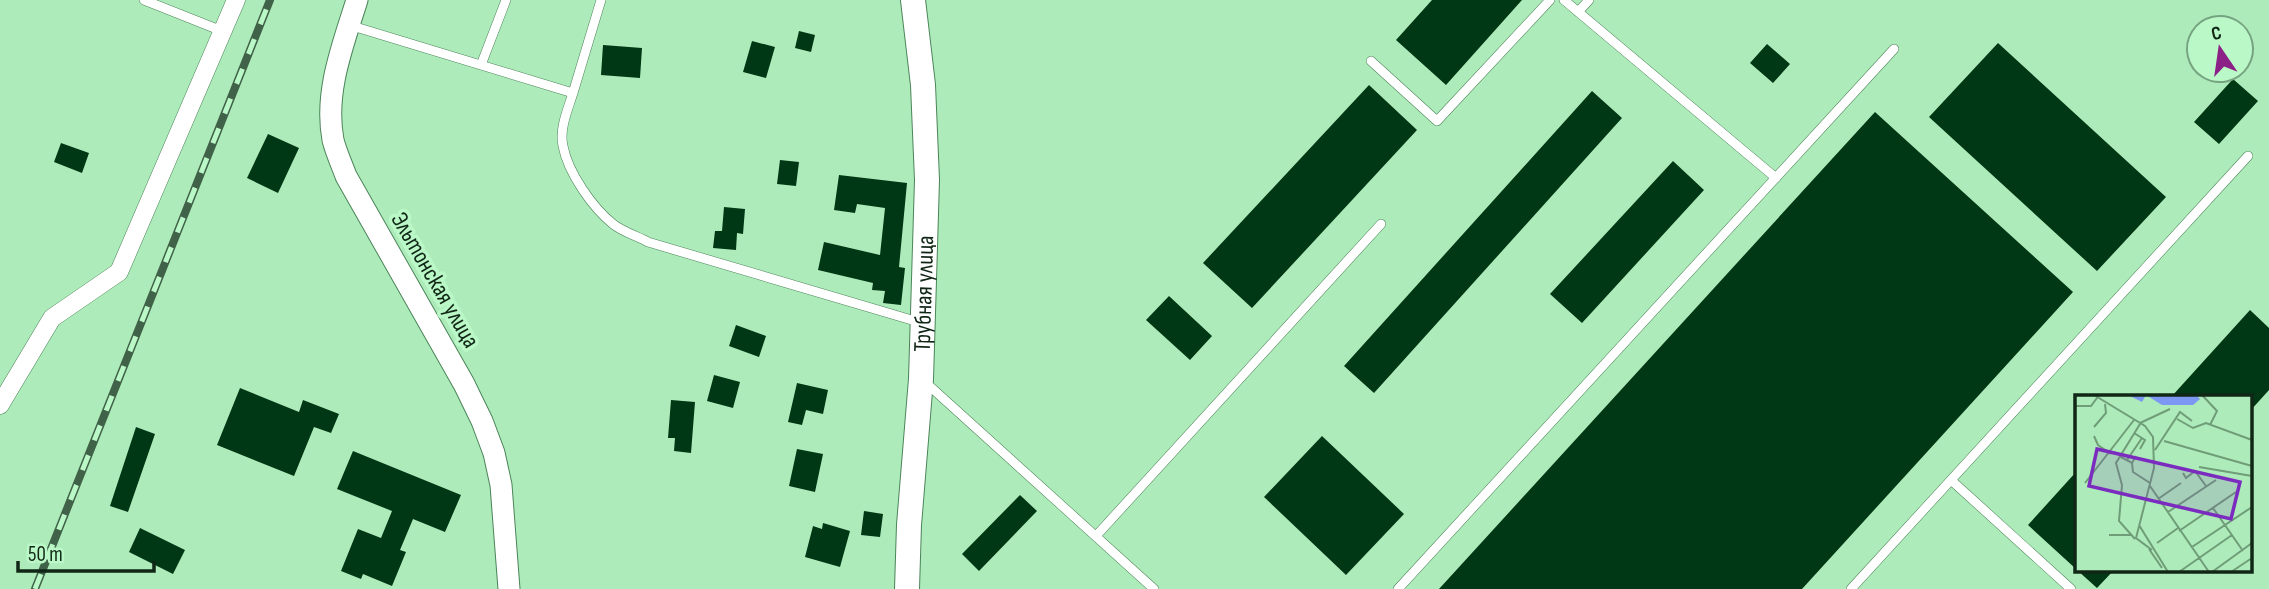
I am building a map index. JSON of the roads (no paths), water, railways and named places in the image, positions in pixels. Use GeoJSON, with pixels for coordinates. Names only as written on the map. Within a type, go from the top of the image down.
{"type":"FeatureCollection","features":[{"type":"Feature","properties":{"kind":"main road","name":"Трубная улица"},"geometry":{"type":"LineString","coordinates":[[907,589],[909,525],[921,379],[927,180],[923,85],[913,0]]}},
{"type":"Feature","properties":{"kind":"street"},"geometry":{"type":"LineString","coordinates":[[0,405],[52,318],[119,272],[236,0]]}},
{"type":"Feature","properties":{"kind":"street","name":"Эльтонская улица"},"geometry":{"type":"LineString","coordinates":[[357,0],[332,86],[330,113],[334,142],[346,176],[464,384],[482,421],[494,453],[501,485],[509,589]]}},
{"type":"Feature","properties":{"kind":"lane"},"geometry":{"type":"LineString","coordinates":[[144,0],[222,31]]}},
{"type":"Feature","properties":{"kind":"lane"},"geometry":{"type":"LineString","coordinates":[[481,65],[506,0]]}},
{"type":"Feature","properties":{"kind":"lane"},"geometry":{"type":"LineString","coordinates":[[601,0],[564,124],[563,146],[590,202],[615,225],[648,242],[923,324]]}},
{"type":"Feature","properties":{"kind":"lane"},"geometry":{"type":"LineString","coordinates":[[1371,61],[1437,121],[1550,0]]}},
{"type":"Feature","properties":{"kind":"lane"},"geometry":{"type":"LineString","coordinates":[[1564,0],[1776,178]]}},
{"type":"Feature","properties":{"kind":"lane"},"geometry":{"type":"LineString","coordinates":[[1578,12],[1589,0]]}},
{"type":"Feature","properties":{"kind":"lane"},"geometry":{"type":"LineString","coordinates":[[349,25],[573,93]]}},
{"type":"Feature","properties":{"kind":"lane"},"geometry":{"type":"LineString","coordinates":[[1398,589],[1894,49]]}},
{"type":"Feature","properties":{"kind":"lane"},"geometry":{"type":"LineString","coordinates":[[1851,589],[2248,156]]}},
{"type":"Feature","properties":{"kind":"lane"},"geometry":{"type":"LineString","coordinates":[[1096,536],[1381,224]]}},
{"type":"Feature","properties":{"kind":"lane"},"geometry":{"type":"LineString","coordinates":[[921,379],[1154,589]]}},
{"type":"Feature","properties":{"kind":"lane"},"geometry":{"type":"LineString","coordinates":[[1951,480],[2070,589]]}},
{"type":"Feature","properties":{"kind":"railway"},"geometry":{"type":"LineString","coordinates":[[35,589],[270,0]]}}]}
